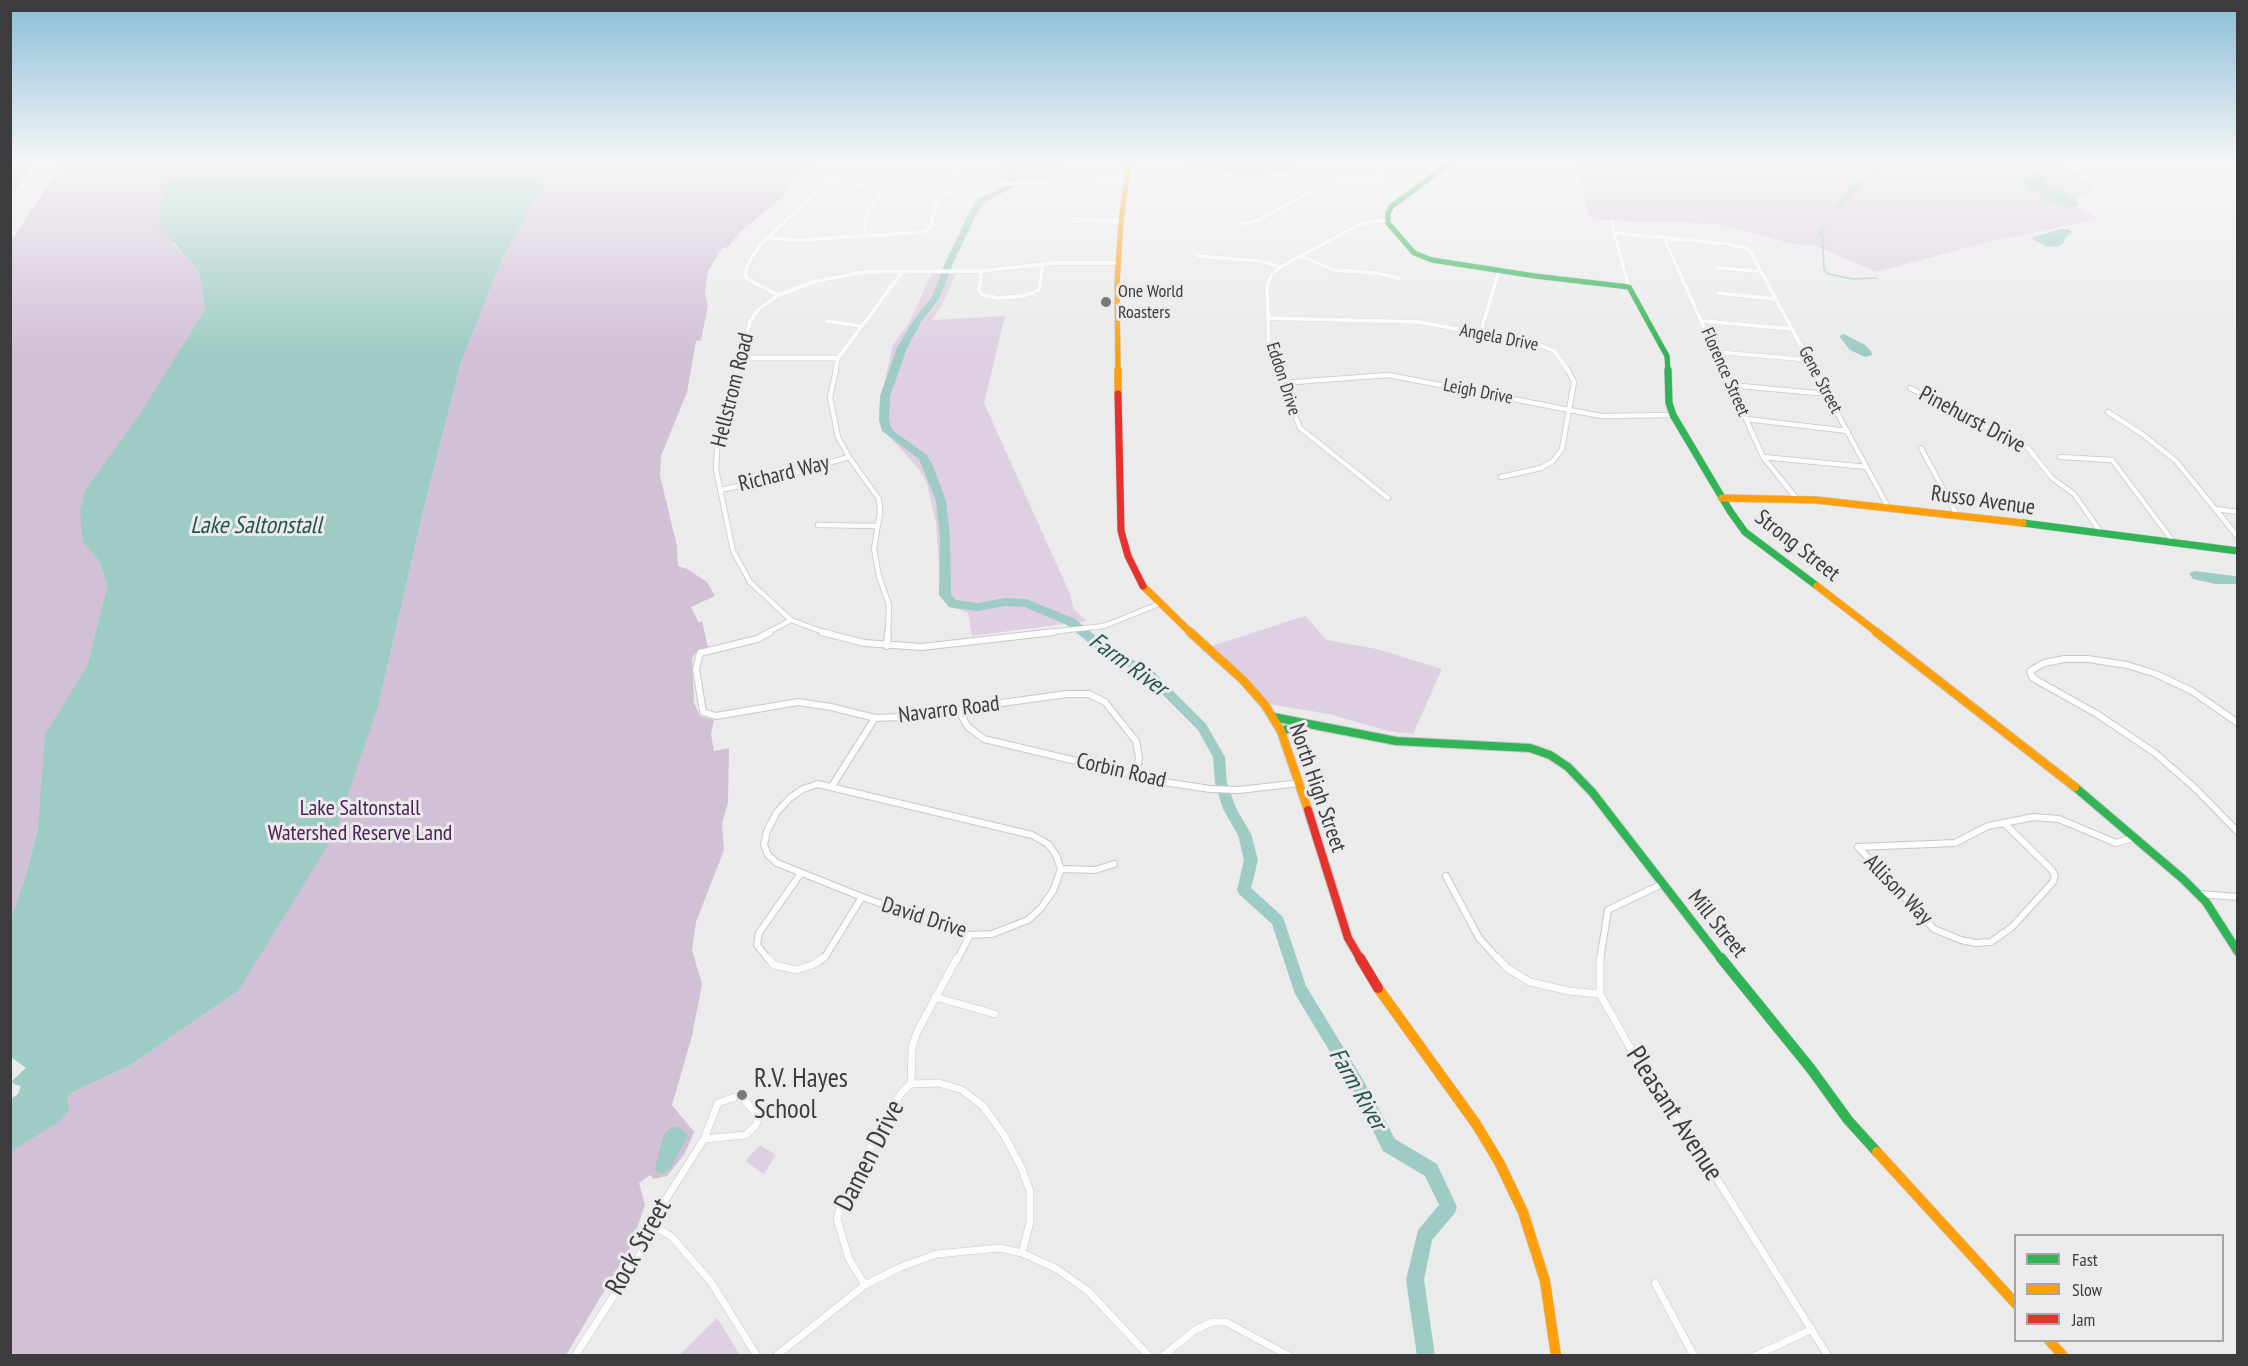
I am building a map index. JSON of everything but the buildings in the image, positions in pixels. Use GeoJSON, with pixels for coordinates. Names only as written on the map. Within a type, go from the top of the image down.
{"type":"FeatureCollection","features":[{"type":"Feature","properties":{"kind":"main road","name":"North High Street"},"geometry":{"type":"LineString","coordinates":[[1121,225],[1119,263],[1121,531],[1128,556],[1137,575],[1159,604],[1243,680],[1273,717],[1281,731],[1300,783],[1348,938],[1373,982],[1476,1124],[1499,1162],[1523,1212],[1545,1281],[1556,1356]]}},
{"type":"Feature","properties":{"kind":"main road"},"geometry":{"type":"LineString","coordinates":[[1389,225],[1396,235],[1418,255],[1436,260],[1499,271],[1629,287]]}},
{"type":"Feature","properties":{"kind":"main road","name":"Strong Street"},"geometry":{"type":"LineString","coordinates":[[1629,287],[1667,356],[1669,403],[1673,416],[1739,525],[1762,546],[1841,603],[2061,775],[2200,894],[2238,952]]}},
{"type":"Feature","properties":{"kind":"main road","name":"Russo Avenue"},"geometry":{"type":"LineString","coordinates":[[1722,498],[1797,499],[1888,507],[2238,552]]}},
{"type":"Feature","properties":{"kind":"main road","name":"Mill Street"},"geometry":{"type":"LineString","coordinates":[[1273,717],[1396,741],[1524,747],[1550,755],[1568,767],[1584,783],[1811,1069],[1848,1120],[2014,1302]]}},
{"type":"Feature","properties":{"kind":"main road","name":"Mill Street"},"geometry":{"type":"LineString","coordinates":[[1281,731],[1305,724]]}},
{"type":"Feature","properties":{"kind":"main road"},"geometry":{"type":"LineString","coordinates":[[2050,1342],[2063,1356]]}},
{"type":"Feature","properties":{"kind":"street"},"geometry":{"type":"LineString","coordinates":[[778,295],[745,276],[753,255],[783,225]]}},
{"type":"Feature","properties":{"kind":"street"},"geometry":{"type":"LineString","coordinates":[[864,236],[865,225]]}},
{"type":"Feature","properties":{"kind":"street"},"geometry":{"type":"LineString","coordinates":[[769,238],[800,240],[926,231],[931,225]]}},
{"type":"Feature","properties":{"kind":"street"},"geometry":{"type":"LineString","coordinates":[[1197,256],[1261,261],[1280,267],[1361,225]]}},
{"type":"Feature","properties":{"kind":"street"},"geometry":{"type":"LineString","coordinates":[[1612,225],[1629,287]]}},
{"type":"Feature","properties":{"kind":"street"},"geometry":{"type":"LineString","coordinates":[[1615,234],[1664,238]]}},
{"type":"Feature","properties":{"kind":"street","name":"Gene Street"},"geometry":{"type":"LineString","coordinates":[[1664,238],[1739,245],[1748,248],[1888,507]]}},
{"type":"Feature","properties":{"kind":"street","name":"Florence Street"},"geometry":{"type":"LineString","coordinates":[[1664,238],[1763,457],[1797,499]]}},
{"type":"Feature","properties":{"kind":"street"},"geometry":{"type":"LineString","coordinates":[[1301,256],[1335,270],[1376,273],[1400,278]]}},
{"type":"Feature","properties":{"kind":"street","name":"Hellstrom Road"},"geometry":{"type":"LineString","coordinates":[[1119,263],[1043,264],[982,271],[864,272],[830,278],[778,295],[753,315],[717,449],[716,469],[731,545],[744,574],[756,590],[791,620],[836,637],[887,646],[922,647],[1095,627],[1126,620],[1159,604]]}},
{"type":"Feature","properties":{"kind":"street"},"geometry":{"type":"LineString","coordinates":[[982,271],[979,289],[982,295],[998,298],[1024,296],[1039,290],[1043,264]]}},
{"type":"Feature","properties":{"kind":"street","name":"Eddon Drive"},"geometry":{"type":"LineString","coordinates":[[1280,267],[1271,276],[1267,286],[1269,348],[1298,424],[1303,432],[1388,498]]}},
{"type":"Feature","properties":{"kind":"street"},"geometry":{"type":"LineString","coordinates":[[1716,268],[1761,271]]}},
{"type":"Feature","properties":{"kind":"street"},"geometry":{"type":"LineString","coordinates":[[887,646],[889,605],[875,562],[876,526],[880,513],[879,499],[866,477],[849,458],[838,437],[830,398],[838,358],[903,271]]}},
{"type":"Feature","properties":{"kind":"street"},"geometry":{"type":"LineString","coordinates":[[1480,334],[1499,271]]}},
{"type":"Feature","properties":{"kind":"street"},"geometry":{"type":"LineString","coordinates":[[1718,293],[1776,299]]}},
{"type":"Feature","properties":{"kind":"street","name":"Angela Drive"},"geometry":{"type":"LineString","coordinates":[[1268,318],[1419,322],[1537,344],[1558,355],[1574,382],[1563,446],[1557,456],[1534,471],[1501,477]]}},
{"type":"Feature","properties":{"kind":"street"},"geometry":{"type":"LineString","coordinates":[[827,321],[860,326]]}},
{"type":"Feature","properties":{"kind":"street"},"geometry":{"type":"LineString","coordinates":[[1702,321],[1793,329]]}},
{"type":"Feature","properties":{"kind":"street"},"geometry":{"type":"LineString","coordinates":[[1716,352],[1809,360]]}},
{"type":"Feature","properties":{"kind":"street"},"geometry":{"type":"LineString","coordinates":[[741,358],[838,358]]}},
{"type":"Feature","properties":{"kind":"street","name":"Leigh Drive"},"geometry":{"type":"LineString","coordinates":[[1282,382],[1388,375],[1610,417],[1673,416]]}},
{"type":"Feature","properties":{"kind":"street"},"geometry":{"type":"LineString","coordinates":[[1730,385],[1827,394]]}},
{"type":"Feature","properties":{"kind":"street","name":"Pinehurst Drive"},"geometry":{"type":"LineString","coordinates":[[1910,388],[2028,448],[2052,478],[2074,494],[2103,535]]}},
{"type":"Feature","properties":{"kind":"street"},"geometry":{"type":"LineString","coordinates":[[2108,412],[2142,434],[2176,461],[2238,537]]}},
{"type":"Feature","properties":{"kind":"street"},"geometry":{"type":"LineString","coordinates":[[1746,419],[1848,430]]}},
{"type":"Feature","properties":{"kind":"street"},"geometry":{"type":"LineString","coordinates":[[1921,448],[1957,515]]}},
{"type":"Feature","properties":{"kind":"street"},"geometry":{"type":"LineString","coordinates":[[1763,457],[1867,467]]}},
{"type":"Feature","properties":{"kind":"street"},"geometry":{"type":"LineString","coordinates":[[2060,457],[2106,459],[2115,463],[2175,544]]}},
{"type":"Feature","properties":{"kind":"street","name":"Richard Way"},"geometry":{"type":"LineString","coordinates":[[720,490],[849,458]]}},
{"type":"Feature","properties":{"kind":"street"},"geometry":{"type":"LineString","coordinates":[[2216,509],[2238,512]]}},
{"type":"Feature","properties":{"kind":"street"},"geometry":{"type":"LineString","coordinates":[[818,525],[876,526]]}},
{"type":"Feature","properties":{"kind":"street","name":"Navarro Road"},"geometry":{"type":"LineString","coordinates":[[791,620],[764,637],[699,655],[696,669],[699,698],[702,710],[707,715],[723,715],[798,702],[831,707],[875,718],[958,710],[1067,694],[1094,696],[1105,702],[1136,741],[1139,757],[1136,775]]}},
{"type":"Feature","properties":{"kind":"street"},"geometry":{"type":"LineString","coordinates":[[2237,830],[2196,788],[2155,753],[2097,714],[2038,681],[2032,677],[2030,671],[2044,663],[2064,659],[2088,659],[2127,665],[2156,674],[2192,691],[2238,723]]}},
{"type":"Feature","properties":{"kind":"street","name":"Corbin Road"},"geometry":{"type":"LineString","coordinates":[[958,710],[968,727],[984,739],[1136,775],[1210,789],[1234,790],[1300,783]]}},
{"type":"Feature","properties":{"kind":"street"},"geometry":{"type":"LineString","coordinates":[[832,786],[875,718]]}},
{"type":"Feature","properties":{"kind":"street","name":"David Drive"},"geometry":{"type":"LineString","coordinates":[[818,784],[1032,835],[1048,843],[1061,869],[1053,891],[1041,908],[1028,920],[992,934],[970,935],[862,897],[777,863],[768,855],[764,845],[767,831],[777,812],[790,798],[803,789],[818,784]]}},
{"type":"Feature","properties":{"kind":"street","name":"Allison Way"},"geometry":{"type":"LineString","coordinates":[[2004,823],[2052,870],[2055,876],[2053,882],[2012,927],[1991,942],[1976,943],[1961,940],[1934,928],[1916,912],[1858,848],[1955,843],[1988,826],[2033,817],[2059,819],[2116,843],[2133,838]]}},
{"type":"Feature","properties":{"kind":"street"},"geometry":{"type":"LineString","coordinates":[[1061,869],[1095,870],[1114,864]]}},
{"type":"Feature","properties":{"kind":"street"},"geometry":{"type":"LineString","coordinates":[[801,873],[759,933],[757,945],[774,965],[796,970],[812,965],[825,957],[862,897]]}},
{"type":"Feature","properties":{"kind":"street"},"geometry":{"type":"LineString","coordinates":[[1446,876],[1479,938],[1507,968],[1530,981],[1569,991],[1600,994]]}},
{"type":"Feature","properties":{"kind":"street","name":"Pleasant Avenue"},"geometry":{"type":"LineString","coordinates":[[1662,884],[1608,910],[1600,951],[1600,994],[1645,1074],[1690,1136],[1828,1356]]}},
{"type":"Feature","properties":{"kind":"street"},"geometry":{"type":"LineString","coordinates":[[2200,894],[2238,897]]}},
{"type":"Feature","properties":{"kind":"street"},"geometry":{"type":"LineString","coordinates":[[911,1084],[912,1048],[935,997],[970,935]]}},
{"type":"Feature","properties":{"kind":"street"},"geometry":{"type":"LineString","coordinates":[[935,997],[995,1014]]}},
{"type":"Feature","properties":{"kind":"street","name":"Damen Drive"},"geometry":{"type":"LineString","coordinates":[[865,1285],[849,1259],[837,1219],[842,1201],[891,1109],[903,1091],[911,1084],[939,1083],[962,1090],[983,1106],[1004,1135],[1021,1167],[1030,1191],[1030,1222],[1022,1253]]}},
{"type":"Feature","properties":{"kind":"street","name":"Rock Street"},"geometry":{"type":"LineString","coordinates":[[575,1356],[656,1227],[661,1207],[704,1139],[718,1103],[738,1096],[743,1098],[756,1114],[758,1119],[756,1125],[746,1135],[704,1139]]}},
{"type":"Feature","properties":{"kind":"street"},"geometry":{"type":"LineString","coordinates":[[656,1227],[672,1237],[711,1282],[757,1356]]}},
{"type":"Feature","properties":{"kind":"street"},"geometry":{"type":"LineString","coordinates":[[776,1356],[865,1285],[901,1267],[937,1254],[1000,1248],[1022,1253],[1057,1269],[1088,1291],[1149,1356]]}},
{"type":"Feature","properties":{"kind":"street"},"geometry":{"type":"LineString","coordinates":[[1655,1283],[1694,1356]]}},
{"type":"Feature","properties":{"kind":"street"},"geometry":{"type":"LineString","coordinates":[[1163,1356],[1195,1330],[1212,1322],[1226,1322],[1289,1356]]}},
{"type":"Feature","properties":{"kind":"street"},"geometry":{"type":"LineString","coordinates":[[1755,1356],[1812,1329]]}},
{"type":"Feature","properties":{"kind":"shaded area"},"geometry":{"type":"Polygon","coordinates":[[[1723,225],[2072,225],[1988,242],[1876,272],[1817,246],[1792,244],[1723,225]]]}},
{"type":"Feature","properties":{"kind":"shaded area"},"geometry":{"type":"Polygon","coordinates":[[[931,274],[956,274],[942,305],[932,320],[1005,316],[984,403],[1070,594],[1074,610],[1087,621],[972,636],[968,613],[949,604],[941,592],[936,523],[927,483],[918,468],[888,435],[879,407],[893,345],[909,323],[931,274]]]}},
{"type":"Feature","properties":{"kind":"shaded area"},"geometry":{"type":"Polygon","coordinates":[[[1305,616],[1327,640],[1377,649],[1442,669],[1413,734],[1388,731],[1329,714],[1268,704],[1248,680],[1212,646],[1305,616]]]}},
{"type":"Feature","properties":{"kind":"shaded area"},"geometry":{"type":"Polygon","coordinates":[[[760,1145],[776,1155],[764,1174],[745,1161],[760,1145]]]}},
{"type":"Feature","properties":{"kind":"shaded area"},"geometry":{"type":"Polygon","coordinates":[[[717,1318],[740,1355],[679,1355],[684,1351],[717,1318]]]}},
{"type":"Feature","properties":{"kind":"green space"},"geometry":{"type":"Polygon","coordinates":[[[22,225],[172,225],[173,244],[201,273],[205,309],[142,412],[85,490],[83,543],[99,561],[107,586],[87,666],[71,695],[43,784],[38,828],[27,871],[11,918],[11,241],[22,225]]]}},
{"type":"Feature","properties":{"kind":"green space","name":"Lake Saltonstall Watershed Reserve Land"},"geometry":{"type":"Polygon","coordinates":[[[521,225],[749,225],[728,247],[722,248],[708,271],[705,293],[708,306],[701,340],[696,341],[687,392],[661,456],[660,476],[677,546],[678,566],[707,582],[715,596],[691,607],[699,623],[702,621],[708,647],[697,651],[692,658],[694,703],[700,716],[714,720],[711,734],[714,751],[729,748],[728,802],[722,824],[724,850],[696,922],[692,950],[702,984],[692,1036],[672,1105],[694,1132],[690,1142],[683,1156],[667,1176],[654,1179],[650,1175],[639,1183],[645,1205],[631,1246],[566,1355],[11,1356],[11,1151],[24,1142],[71,1093],[129,1066],[238,991],[379,703],[424,508],[461,362],[502,259],[521,225]]]}},
{"type":"Feature","properties":{"kind":"water","name":"Lake Saltonstall"},"geometry":{"type":"Polygon","coordinates":[[[521,225],[502,259],[461,362],[424,508],[379,703],[335,834],[238,991],[129,1066],[71,1093],[67,1097],[69,1110],[59,1122],[11,1151],[11,1099],[18,1094],[21,1086],[12,1081],[26,1068],[11,1057],[11,918],[27,871],[38,828],[45,735],[87,666],[107,586],[99,561],[83,543],[80,511],[85,490],[142,411],[205,309],[200,273],[159,226],[521,225]]]}},
{"type":"Feature","properties":{"kind":"water"},"geometry":{"type":"Polygon","coordinates":[[[2060,229],[2069,229],[2072,232],[2063,244],[2057,247],[2046,246],[2031,238],[2060,229]]]}},
{"type":"Feature","properties":{"kind":"water"},"geometry":{"type":"Polygon","coordinates":[[[1844,334],[1865,345],[1872,355],[1865,357],[1850,350],[1839,336],[1844,334]]]}},
{"type":"Feature","properties":{"kind":"water"},"geometry":{"type":"Polygon","coordinates":[[[2195,571],[2234,576],[2237,577],[2237,584],[2216,584],[2193,579],[2189,573],[2195,571]]]}},
{"type":"Feature","properties":{"kind":"water"},"geometry":{"type":"Polygon","coordinates":[[[679,1127],[688,1135],[671,1167],[665,1173],[658,1173],[655,1168],[664,1134],[671,1128],[679,1127]]]}},
{"type":"Feature","properties":{"kind":"waterway","name":"Farm River"},"geometry":{"type":"LineString","coordinates":[[967,225],[936,297],[917,321],[902,348],[885,396],[884,420],[887,431],[923,457],[941,501],[945,537],[945,595],[953,604],[977,607],[1005,602],[1026,603],[1071,622],[1098,644],[1150,675],[1202,727],[1219,757],[1221,783],[1230,809],[1244,834],[1251,860],[1244,890],[1278,921],[1300,989],[1357,1083],[1389,1145],[1431,1170],[1449,1207],[1424,1236],[1415,1280],[1426,1356]]}},
{"type":"Feature","properties":{"kind":"waterway"},"geometry":{"type":"LineString","coordinates":[[1824,227],[1821,231],[1824,243]]}},
{"type":"Feature","properties":{"kind":"waterway"},"geometry":{"type":"LineString","coordinates":[[1823,245],[1824,270],[1828,274],[1852,279],[1877,278]]}},
{"type":"Feature","properties":{"kind":"traffic: fast"},"geometry":{"type":"LineString","coordinates":[[1389,225],[1414,253],[1432,260],[1535,276],[1629,287],[1667,356],[1669,403],[1673,415],[1730,511],[1745,532],[1817,586]]}},
{"type":"Feature","properties":{"kind":"traffic: fast"},"geometry":{"type":"LineString","coordinates":[[2023,523],[2238,551]]}},
{"type":"Feature","properties":{"kind":"traffic: fast"},"geometry":{"type":"LineString","coordinates":[[1273,717],[1396,741],[1530,748],[1550,755],[1568,767],[1592,792],[1710,945],[1811,1069],[1848,1120],[1877,1152]]}},
{"type":"Feature","properties":{"kind":"traffic: fast"},"geometry":{"type":"LineString","coordinates":[[1281,731],[1306,724]]}},
{"type":"Feature","properties":{"kind":"traffic: fast"},"geometry":{"type":"LineString","coordinates":[[2075,787],[2183,879],[2206,902],[2238,952]]}},
{"type":"Feature","properties":{"kind":"traffic: slow"},"geometry":{"type":"LineString","coordinates":[[1118,394],[1117,284],[1121,225]]}},
{"type":"Feature","properties":{"kind":"traffic: slow"},"geometry":{"type":"LineString","coordinates":[[1722,498],[1816,500],[2023,523]]}},
{"type":"Feature","properties":{"kind":"traffic: slow"},"geometry":{"type":"LineString","coordinates":[[1143,586],[1159,604],[1243,680],[1265,705],[1281,731],[1308,810]]}},
{"type":"Feature","properties":{"kind":"traffic: slow"},"geometry":{"type":"LineString","coordinates":[[1817,586],[2075,787]]}},
{"type":"Feature","properties":{"kind":"traffic: slow"},"geometry":{"type":"LineString","coordinates":[[1378,988],[1476,1124],[1499,1162],[1523,1212],[1545,1281],[1556,1356]]}},
{"type":"Feature","properties":{"kind":"traffic: slow"},"geometry":{"type":"LineString","coordinates":[[1877,1152],[2014,1302]]}},
{"type":"Feature","properties":{"kind":"traffic: slow"},"geometry":{"type":"LineString","coordinates":[[2051,1342],[2063,1356]]}},
{"type":"Feature","properties":{"kind":"traffic: jam"},"geometry":{"type":"LineString","coordinates":[[1118,394],[1121,531],[1128,556],[1143,586]]}},
{"type":"Feature","properties":{"kind":"traffic: jam"},"geometry":{"type":"LineString","coordinates":[[1308,810],[1348,938],[1378,988]]}},
{"type":"Feature","properties":{"kind":"place","name":"One World Roasters"},"geometry":{"type":"Point","coordinates":[1106,302]}},
{"type":"Feature","properties":{"kind":"place","name":"R.V. Hayes School"},"geometry":{"type":"Point","coordinates":[742,1095]}}]}
